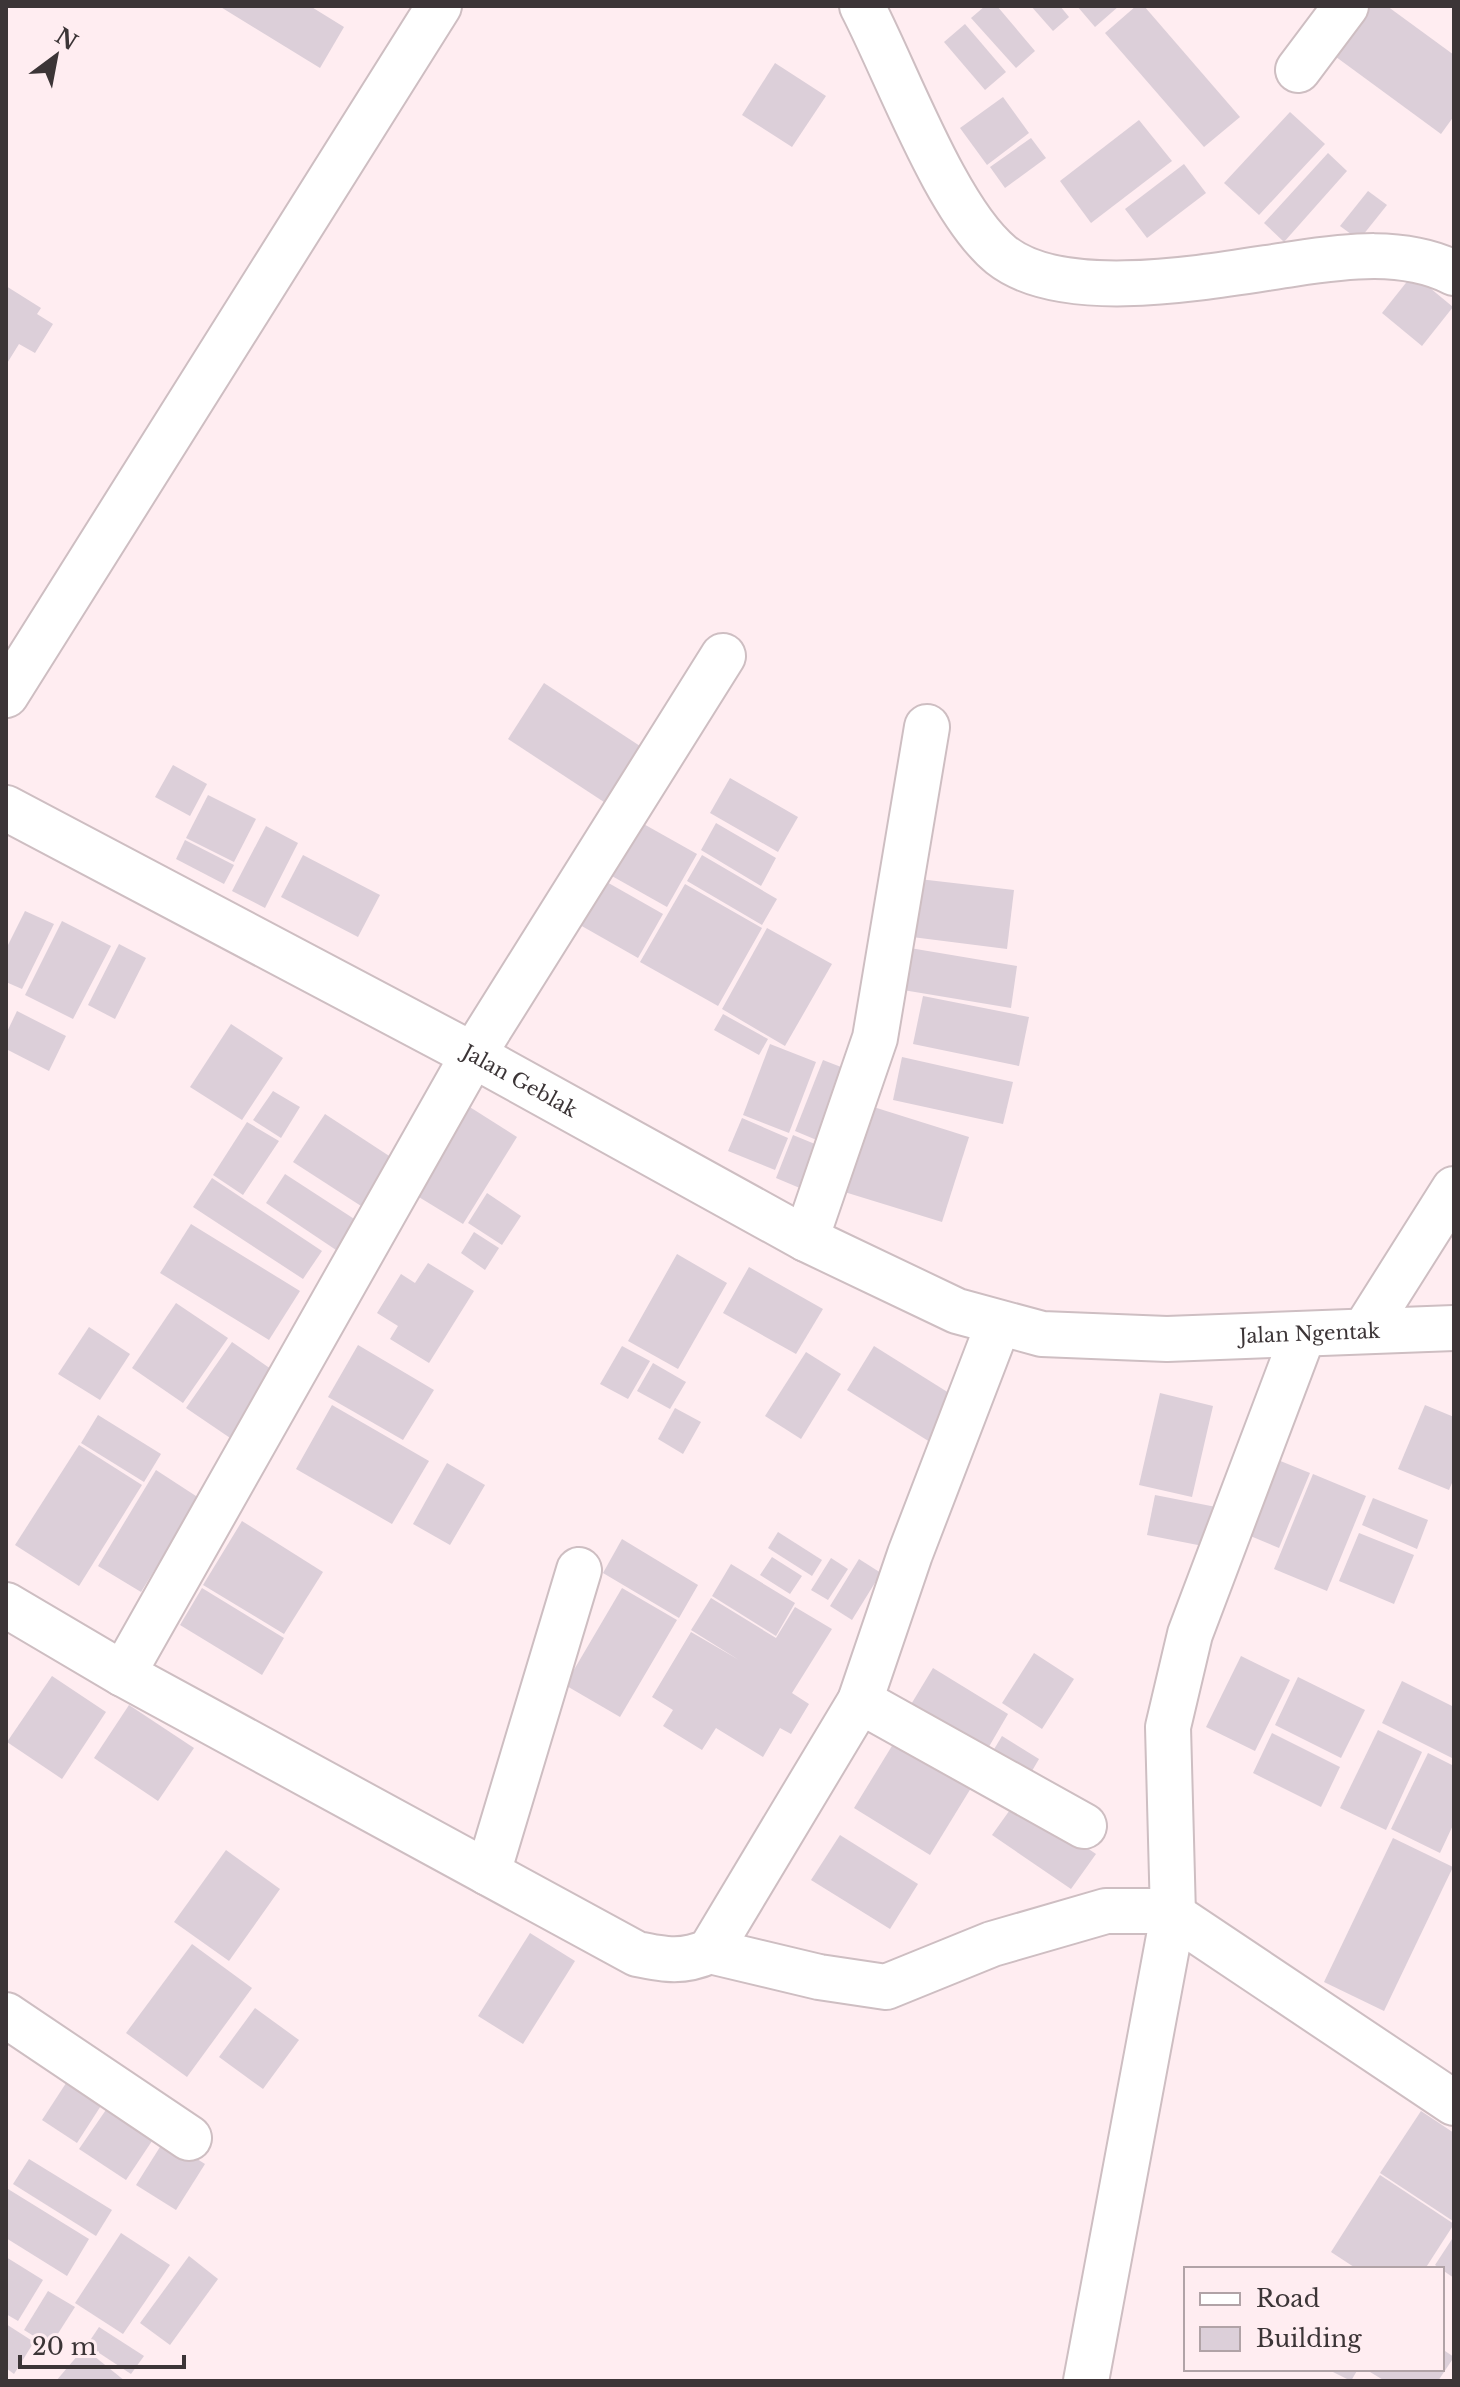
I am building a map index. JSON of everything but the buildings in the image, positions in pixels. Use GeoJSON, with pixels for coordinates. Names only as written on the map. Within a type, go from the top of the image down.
{"type":"FeatureCollection","features":[{"type":"Feature","properties":{"kind":"street"},"geometry":{"type":"LineString","coordinates":[[6,695],[439,6]]}},
{"type":"Feature","properties":{"kind":"street"},"geometry":{"type":"LineString","coordinates":[[862,6],[958,202],[999,253],[1018,266],[1069,279],[1160,284],[1311,261],[1390,254],[1451,266]]}},
{"type":"Feature","properties":{"kind":"street"},"geometry":{"type":"LineString","coordinates":[[1298,70],[1346,6]]}},
{"type":"Feature","properties":{"kind":"street"},"geometry":{"type":"LineString","coordinates":[[123,1674],[473,1055],[723,656]]}},
{"type":"Feature","properties":{"kind":"street"},"geometry":{"type":"LineString","coordinates":[[806,1239],[875,1038],[927,727]]}},
{"type":"Feature","properties":{"kind":"street","name":"Jalan Geblak"},"geometry":{"type":"LineString","coordinates":[[6,808],[473,1055],[806,1239],[904,1288],[998,1325],[1042,1334]]}},
{"type":"Feature","properties":{"kind":"street"},"geometry":{"type":"LineString","coordinates":[[1365,1330],[1454,1189]]}},
{"type":"Feature","properties":{"kind":"street"},"geometry":{"type":"LineString","coordinates":[[710,1951],[860,1701],[910,1554],[998,1325]]}},
{"type":"Feature","properties":{"kind":"street","name":"Jalan Ngentak"},"geometry":{"type":"LineString","coordinates":[[1042,1334],[1167,1339],[1454,1328]]}},
{"type":"Feature","properties":{"kind":"street"},"geometry":{"type":"LineString","coordinates":[[1086,2381],[1164,1913],[1168,1727],[1190,1634],[1303,1335]]}},
{"type":"Feature","properties":{"kind":"street"},"geometry":{"type":"LineString","coordinates":[[488,1873],[579,1570]]}},
{"type":"Feature","properties":{"kind":"street"},"geometry":{"type":"LineString","coordinates":[[6,1605],[123,1674],[637,1954],[677,1962],[710,1951],[819,1977],[886,1987],[992,1944],[1106,1911],[1164,1913],[1454,2103]]}},
{"type":"Feature","properties":{"kind":"street"},"geometry":{"type":"LineString","coordinates":[[860,1701],[1084,1826]]}},
{"type":"Feature","properties":{"kind":"street"},"geometry":{"type":"LineString","coordinates":[[6,2015],[189,2138]]}}]}
